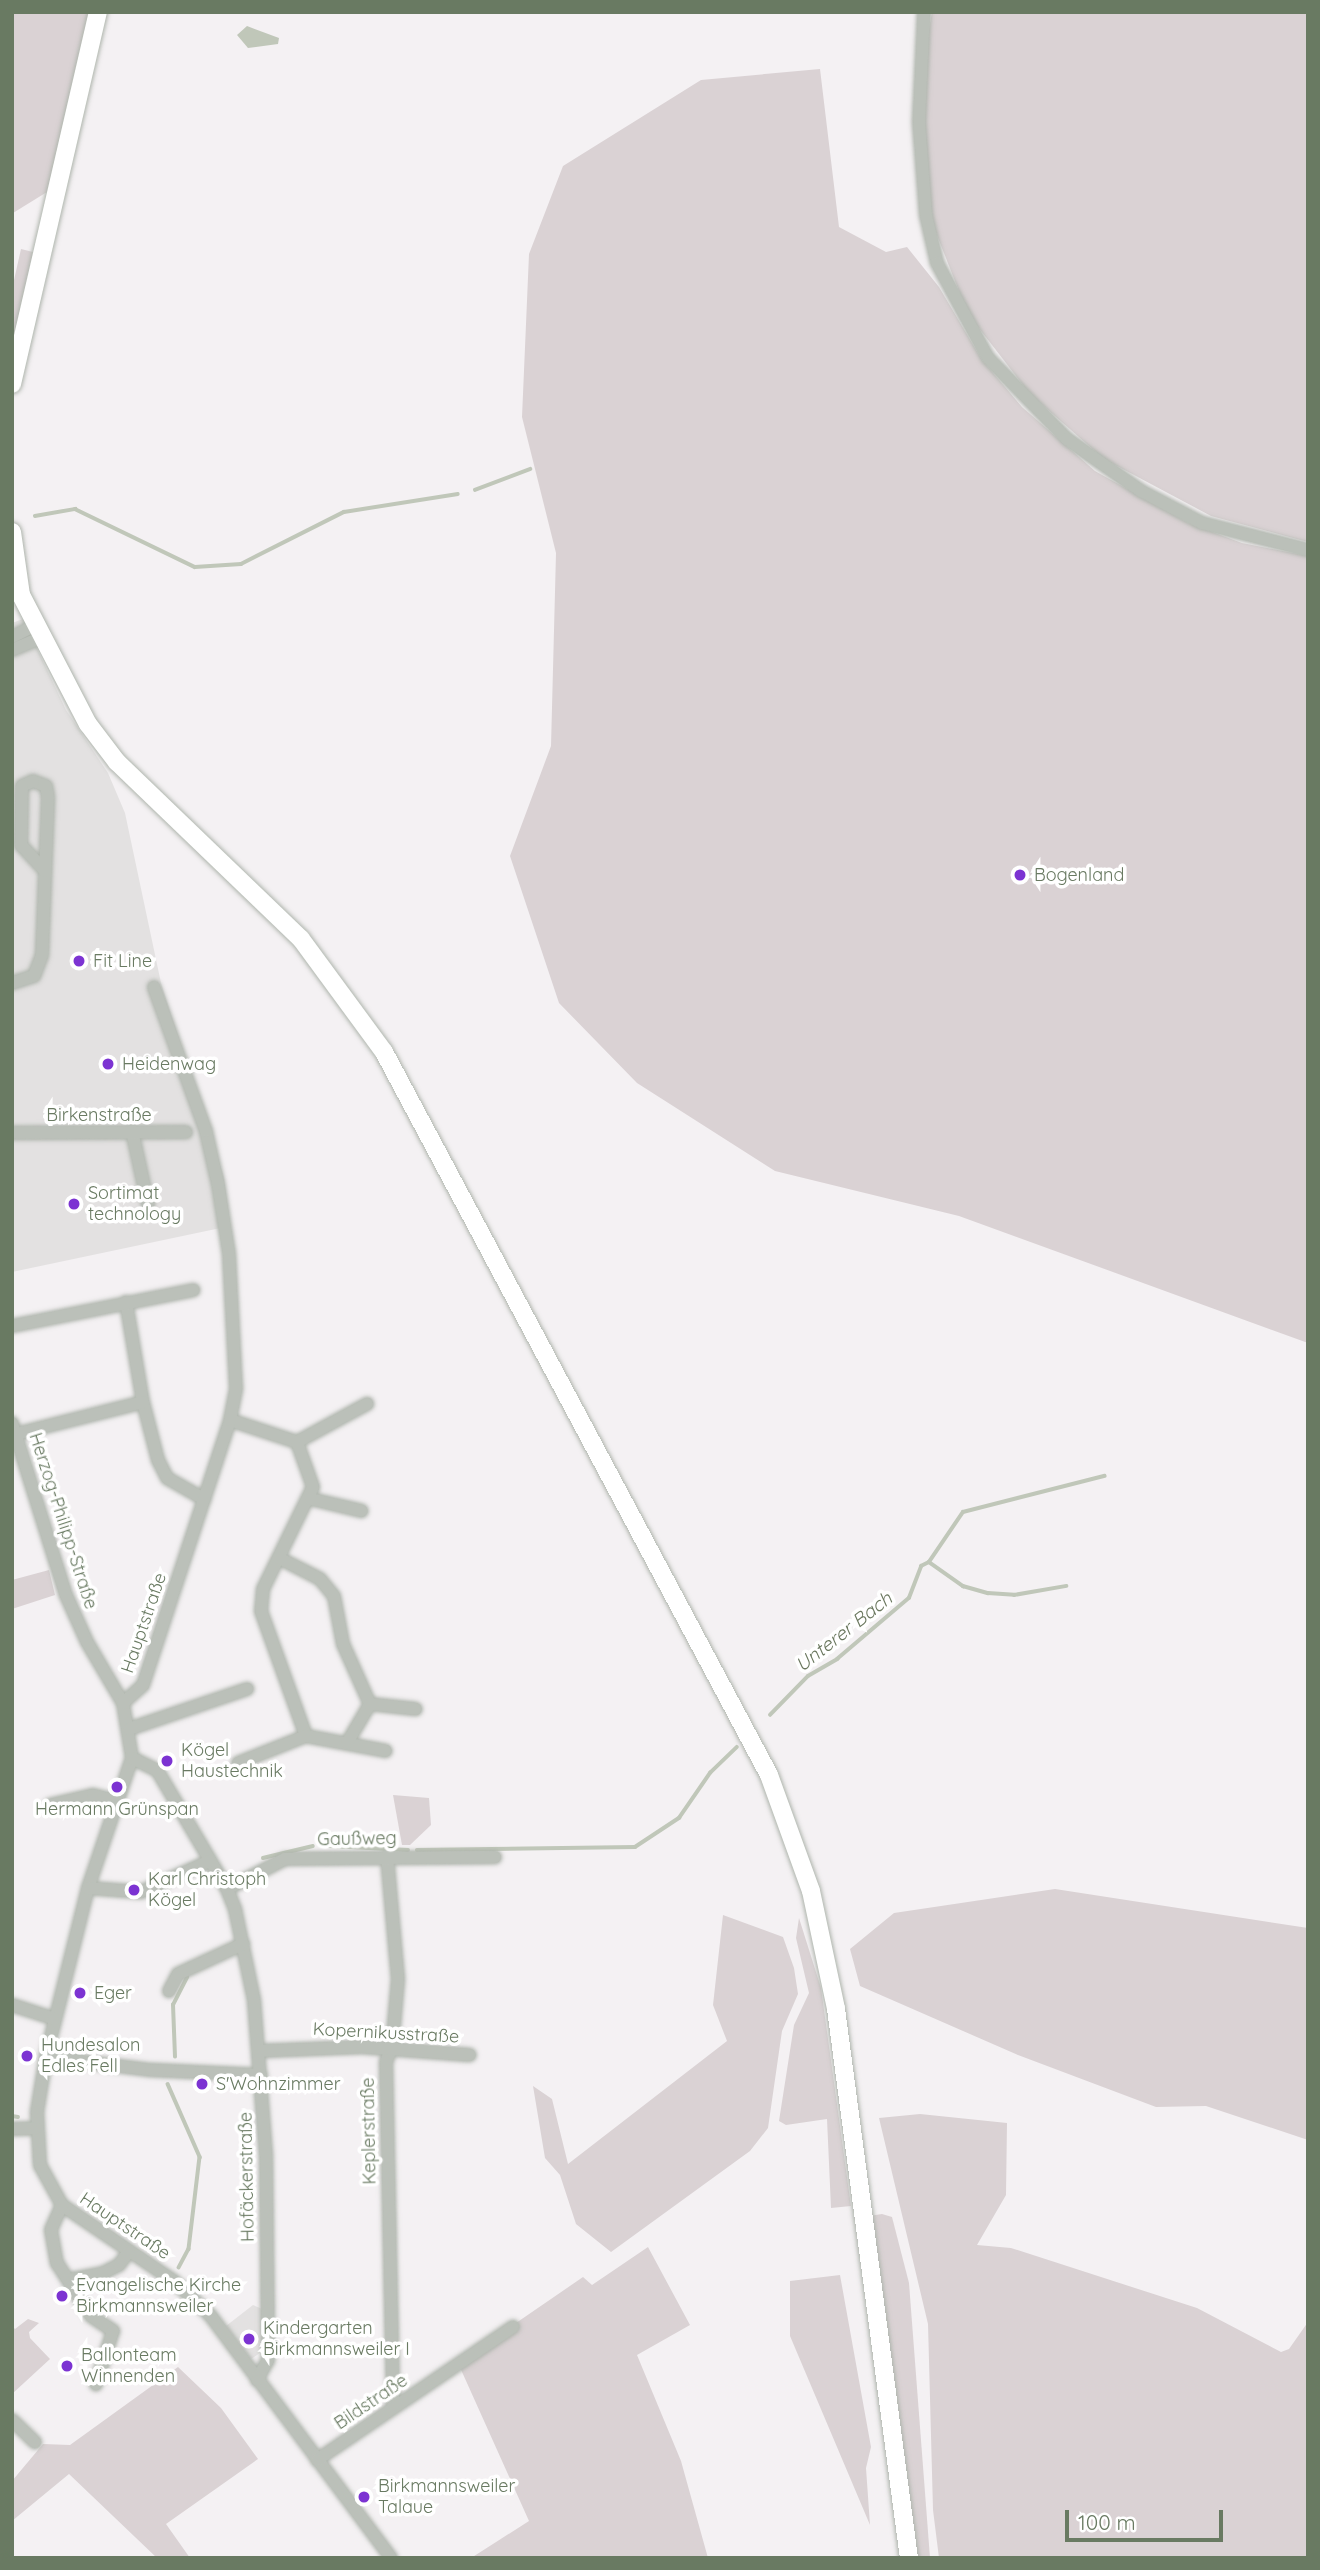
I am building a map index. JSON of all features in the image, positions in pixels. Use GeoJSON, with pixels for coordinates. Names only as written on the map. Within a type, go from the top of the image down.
{"type":"FeatureCollection","features":[{"type":"Feature","properties":{"kind":"main road"},"geometry":{"type":"LineString","coordinates":[[12,384],[98,12]]}},
{"type":"Feature","properties":{"kind":"main road"},"geometry":{"type":"LineString","coordinates":[[12,532],[18,566],[28,583],[29,604],[39,630],[66,688],[117,762],[301,939],[384,1052],[769,1775],[811,1891],[836,2009],[909,2558]]}},
{"type":"Feature","properties":{"kind":"street"},"geometry":{"type":"LineString","coordinates":[[924,12],[919,122],[926,215],[937,263],[988,358],[1067,439],[1141,491],[1202,523],[1308,550]]}},
{"type":"Feature","properties":{"kind":"street"},"geometry":{"type":"LineString","coordinates":[[12,637],[39,630]]}},
{"type":"Feature","properties":{"kind":"street"},"geometry":{"type":"LineString","coordinates":[[12,650],[39,630]]}},
{"type":"Feature","properties":{"kind":"street"},"geometry":{"type":"LineString","coordinates":[[12,983],[27,981],[39,968],[45,871],[48,797],[46,786],[33,781],[22,786],[21,845],[45,871]]}},
{"type":"Feature","properties":{"kind":"street","name":"Hauptstraße"},"geometry":{"type":"LineString","coordinates":[[154,987],[206,1131],[218,1184],[229,1254],[236,1388],[230,1420],[143,1685],[123,1703],[132,1758],[88,1888],[46,2057],[36,2128],[40,2165],[62,2205],[190,2295],[391,2558]]}},
{"type":"Feature","properties":{"kind":"street"},"geometry":{"type":"LineString","coordinates":[[132,1131],[148,1204]]}},
{"type":"Feature","properties":{"kind":"street","name":"Birkenstraße"},"geometry":{"type":"LineString","coordinates":[[12,1133],[186,1132]]}},
{"type":"Feature","properties":{"kind":"street"},"geometry":{"type":"LineString","coordinates":[[12,1326],[193,1290]]}},
{"type":"Feature","properties":{"kind":"street"},"geometry":{"type":"LineString","coordinates":[[126,1302],[143,1402],[167,1478],[204,1499]]}},
{"type":"Feature","properties":{"kind":"street"},"geometry":{"type":"LineString","coordinates":[[14,1429],[143,1402]]}},
{"type":"Feature","properties":{"kind":"street"},"geometry":{"type":"LineString","coordinates":[[230,1420],[297,1442],[367,1404]]}},
{"type":"Feature","properties":{"kind":"street","name":"Herzog-Philipp-Straße"},"geometry":{"type":"LineString","coordinates":[[14,1429],[66,1595],[86,1642],[123,1703]]}},
{"type":"Feature","properties":{"kind":"street"},"geometry":{"type":"LineString","coordinates":[[297,1442],[313,1487],[311,1499],[259,1600],[306,1736]]}},
{"type":"Feature","properties":{"kind":"street"},"geometry":{"type":"LineString","coordinates":[[311,1499],[362,1511]]}},
{"type":"Feature","properties":{"kind":"street"},"geometry":{"type":"LineString","coordinates":[[279,1558],[330,1587],[343,1644],[370,1704]]}},
{"type":"Feature","properties":{"kind":"street"},"geometry":{"type":"LineString","coordinates":[[129,1729],[247,1689]]}},
{"type":"Feature","properties":{"kind":"street"},"geometry":{"type":"LineString","coordinates":[[370,1704],[416,1709]]}},
{"type":"Feature","properties":{"kind":"street"},"geometry":{"type":"LineString","coordinates":[[347,1743],[370,1704]]}},
{"type":"Feature","properties":{"kind":"street"},"geometry":{"type":"LineString","coordinates":[[238,1763],[306,1736],[386,1751]]}},
{"type":"Feature","properties":{"kind":"street","name":"Hofäckerstraße"},"geometry":{"type":"LineString","coordinates":[[132,1758],[157,1770],[227,1889],[243,1944],[261,2075],[268,2360],[257,2380]]}},
{"type":"Feature","properties":{"kind":"street"},"geometry":{"type":"LineString","coordinates":[[50,1805],[93,1795],[117,1801]]}},
{"type":"Feature","properties":{"kind":"street","name":"Keplerstraße"},"geometry":{"type":"LineString","coordinates":[[387,1856],[398,1979],[392,2047],[386,2062],[385,2109],[393,2408]]}},
{"type":"Feature","properties":{"kind":"street","name":"Gaußweg"},"geometry":{"type":"LineString","coordinates":[[227,1889],[285,1858],[495,1857]]}},
{"type":"Feature","properties":{"kind":"street"},"geometry":{"type":"LineString","coordinates":[[88,1888],[141,1892],[209,1861]]}},
{"type":"Feature","properties":{"kind":"street"},"geometry":{"type":"LineString","coordinates":[[169,1991],[178,1973],[243,1944]]}},
{"type":"Feature","properties":{"kind":"street"},"geometry":{"type":"LineString","coordinates":[[12,2004],[55,2019]]}},
{"type":"Feature","properties":{"kind":"street","name":"Kopernikusstraße"},"geometry":{"type":"LineString","coordinates":[[259,2051],[306,2046],[392,2047],[470,2056]]}},
{"type":"Feature","properties":{"kind":"street"},"geometry":{"type":"LineString","coordinates":[[46,2057],[151,2070],[261,2075]]}},
{"type":"Feature","properties":{"kind":"street"},"geometry":{"type":"LineString","coordinates":[[12,2129],[36,2128]]}},
{"type":"Feature","properties":{"kind":"street"},"geometry":{"type":"LineString","coordinates":[[62,2205],[51,2230],[57,2263],[91,2316],[113,2331],[96,2384]]}},
{"type":"Feature","properties":{"kind":"street"},"geometry":{"type":"LineString","coordinates":[[68,2280],[103,2273],[119,2265],[129,2251]]}},
{"type":"Feature","properties":{"kind":"street","name":"Bildstraße"},"geometry":{"type":"LineString","coordinates":[[317,2460],[513,2326]]}},
{"type":"Feature","properties":{"kind":"street"},"geometry":{"type":"LineString","coordinates":[[12,2420],[35,2442]]}},
{"type":"Feature","properties":{"kind":"shaded area"},"geometry":{"type":"Polygon","coordinates":[[[12,12],[90,12],[47,192],[13,213],[12,12]]]}},
{"type":"Feature","properties":{"kind":"shaded area"},"geometry":{"type":"Polygon","coordinates":[[[932,12],[1308,12],[1308,542],[1211,516],[1104,459],[1030,394],[968,314],[931,220],[919,89],[932,12]]]}},
{"type":"Feature","properties":{"kind":"shaded area"},"geometry":{"type":"Polygon","coordinates":[[[247,26],[279,38],[278,44],[248,48],[237,35],[247,26]]]}},
{"type":"Feature","properties":{"kind":"shaded area"},"geometry":{"type":"Polygon","coordinates":[[[820,69],[839,227],[886,252],[907,247],[939,287],[982,360],[1022,407],[1095,471],[1188,523],[1242,543],[1308,556],[1308,1343],[959,1216],[775,1171],[637,1083],[559,1003],[510,856],[551,746],[556,553],[522,417],[529,254],[563,166],[701,80],[820,69]]]}},
{"type":"Feature","properties":{"kind":"shaded area"},"geometry":{"type":"Polygon","coordinates":[[[21,249],[33,252],[12,344],[12,289],[21,249]]]}},
{"type":"Feature","properties":{"kind":"shaded area"},"geometry":{"type":"Polygon","coordinates":[[[23,619],[66,710],[108,773],[125,813],[161,983],[224,1177],[230,1226],[12,1272],[12,623],[23,619]]]}},
{"type":"Feature","properties":{"kind":"shaded area"},"geometry":{"type":"Polygon","coordinates":[[[49,1570],[55,1595],[12,1609],[12,1580],[49,1570]]]}},
{"type":"Feature","properties":{"kind":"shaded area"},"geometry":{"type":"Polygon","coordinates":[[[393,1795],[429,1798],[431,1825],[410,1845],[402,1845],[393,1795]]]}},
{"type":"Feature","properties":{"kind":"shaded area"},"geometry":{"type":"Polygon","coordinates":[[[1055,1889],[1308,1928],[1308,2140],[1206,2106],[1156,2107],[1018,2055],[860,1986],[850,1949],[894,1913],[1055,1889]]]}},
{"type":"Feature","properties":{"kind":"shaded area"},"geometry":{"type":"Polygon","coordinates":[[[723,1915],[783,1937],[794,1968],[798,1994],[782,2031],[768,2128],[750,2151],[611,2252],[576,2224],[560,2175],[545,2158],[533,2086],[552,2099],[568,2164],[727,2041],[713,2005],[723,1915]]]}},
{"type":"Feature","properties":{"kind":"shaded area"},"geometry":{"type":"Polygon","coordinates":[[[799,1918],[821,1988],[851,2206],[831,2208],[827,2119],[786,2125],[779,2121],[794,2025],[809,1993],[796,1938],[799,1918]]]}},
{"type":"Feature","properties":{"kind":"shaded area"},"geometry":{"type":"Polygon","coordinates":[[[920,2114],[1007,2123],[1006,2195],[977,2245],[1011,2248],[1197,2308],[1281,2352],[1289,2349],[1308,2322],[1308,2558],[939,2558],[933,2510],[928,2324],[879,2118],[920,2114]]]}},
{"type":"Feature","properties":{"kind":"shaded area"},"geometry":{"type":"Polygon","coordinates":[[[882,2214],[892,2217],[909,2283],[930,2558],[914,2558],[869,2216],[882,2214]]]}},
{"type":"Feature","properties":{"kind":"shaded area"},"geometry":{"type":"Polygon","coordinates":[[[648,2247],[690,2325],[637,2355],[681,2461],[708,2558],[471,2558],[529,2521],[458,2363],[583,2277],[592,2285],[648,2247]]]}},
{"type":"Feature","properties":{"kind":"shaded area"},"geometry":{"type":"Polygon","coordinates":[[[840,2275],[871,2447],[866,2468],[870,2525],[790,2336],[790,2281],[840,2275]]]}},
{"type":"Feature","properties":{"kind":"shaded area","name":"Kindergarten Birkmannsweiler I"},"geometry":{"type":"Polygon","coordinates":[[[253,2305],[262,2309],[263,2351],[251,2359],[226,2326],[253,2305]]]}},
{"type":"Feature","properties":{"kind":"shaded area"},"geometry":{"type":"Polygon","coordinates":[[[28,2319],[39,2323],[29,2332],[30,2338],[50,2359],[12,2394],[12,2326],[15,2329],[28,2319]]]}},
{"type":"Feature","properties":{"kind":"shaded area"},"geometry":{"type":"Polygon","coordinates":[[[178,2367],[221,2408],[258,2459],[166,2524],[190,2558],[157,2558],[69,2474],[12,2521],[12,2481],[43,2444],[70,2445],[178,2367]]]}},
{"type":"Feature","properties":{"kind":"waterway"},"geometry":{"type":"LineString","coordinates":[[12,92],[12,103]]}},
{"type":"Feature","properties":{"kind":"waterway"},"geometry":{"type":"LineString","coordinates":[[475,490],[530,469]]}},
{"type":"Feature","properties":{"kind":"waterway"},"geometry":{"type":"LineString","coordinates":[[35,516],[75,509],[195,567],[241,564],[344,512],[458,494]]}},
{"type":"Feature","properties":{"kind":"waterway","name":"Unterer Bach"},"geometry":{"type":"LineString","coordinates":[[770,1715],[808,1676],[837,1659],[909,1598],[921,1566],[929,1562],[963,1512],[1104,1476]]}},
{"type":"Feature","properties":{"kind":"waterway"},"geometry":{"type":"LineString","coordinates":[[929,1562],[963,1586],[988,1593],[1014,1595],[1066,1586]]}},
{"type":"Feature","properties":{"kind":"waterway","name":"Unterer Bach"},"geometry":{"type":"LineString","coordinates":[[417,1850],[635,1847],[679,1818],[710,1773],[737,1747]]}},
{"type":"Feature","properties":{"kind":"waterway","name":"Unterer Bach"},"geometry":{"type":"LineString","coordinates":[[263,1858],[313,1846]]}},
{"type":"Feature","properties":{"kind":"waterway","name":"Unterer Bach"},"geometry":{"type":"LineString","coordinates":[[329,1846],[408,1850]]}},
{"type":"Feature","properties":{"kind":"waterway","name":"Unterer Bach"},"geometry":{"type":"LineString","coordinates":[[175,2057],[173,2005],[187,1977]]}},
{"type":"Feature","properties":{"kind":"waterway","name":"Unterer Bach"},"geometry":{"type":"LineString","coordinates":[[168,2084],[200,2157],[189,2249],[179,2268]]}},
{"type":"Feature","properties":{"kind":"waterway"},"geometry":{"type":"LineString","coordinates":[[12,2116],[18,2117]]}},
{"type":"Feature","properties":{"kind":"place","name":"Bogenland"},"geometry":{"type":"Point","coordinates":[1020,875]}},
{"type":"Feature","properties":{"kind":"place","name":"Fit Line"},"geometry":{"type":"Point","coordinates":[79,961]}},
{"type":"Feature","properties":{"kind":"place","name":"Heidenwag"},"geometry":{"type":"Point","coordinates":[108,1064]}},
{"type":"Feature","properties":{"kind":"place","name":"Sortimat technology"},"geometry":{"type":"Point","coordinates":[74,1204]}},
{"type":"Feature","properties":{"kind":"place","name":"Kögel Haustechnik"},"geometry":{"type":"Point","coordinates":[167,1761]}},
{"type":"Feature","properties":{"kind":"place","name":"Hermann Grünspan"},"geometry":{"type":"Point","coordinates":[117,1787]}},
{"type":"Feature","properties":{"kind":"place","name":"Karl Christoph Kögel"},"geometry":{"type":"Point","coordinates":[134,1890]}},
{"type":"Feature","properties":{"kind":"place","name":"Eger"},"geometry":{"type":"Point","coordinates":[80,1993]}},
{"type":"Feature","properties":{"kind":"place","name":"Hundesalon Edles Fell"},"geometry":{"type":"Point","coordinates":[27,2056]}},
{"type":"Feature","properties":{"kind":"place","name":"S'Wohnzimmer"},"geometry":{"type":"Point","coordinates":[202,2084]}},
{"type":"Feature","properties":{"kind":"place","name":"Evangelische Kirche Birkmannsweiler"},"geometry":{"type":"Point","coordinates":[62,2296]}},
{"type":"Feature","properties":{"kind":"place","name":"Kindergarten Birkmannsweiler I"},"geometry":{"type":"Point","coordinates":[249,2339]}},
{"type":"Feature","properties":{"kind":"place","name":"Ballonteam Winnenden"},"geometry":{"type":"Point","coordinates":[67,2366]}},
{"type":"Feature","properties":{"kind":"place","name":"Birkmannsweiler Talaue"},"geometry":{"type":"Point","coordinates":[364,2497]}}]}
